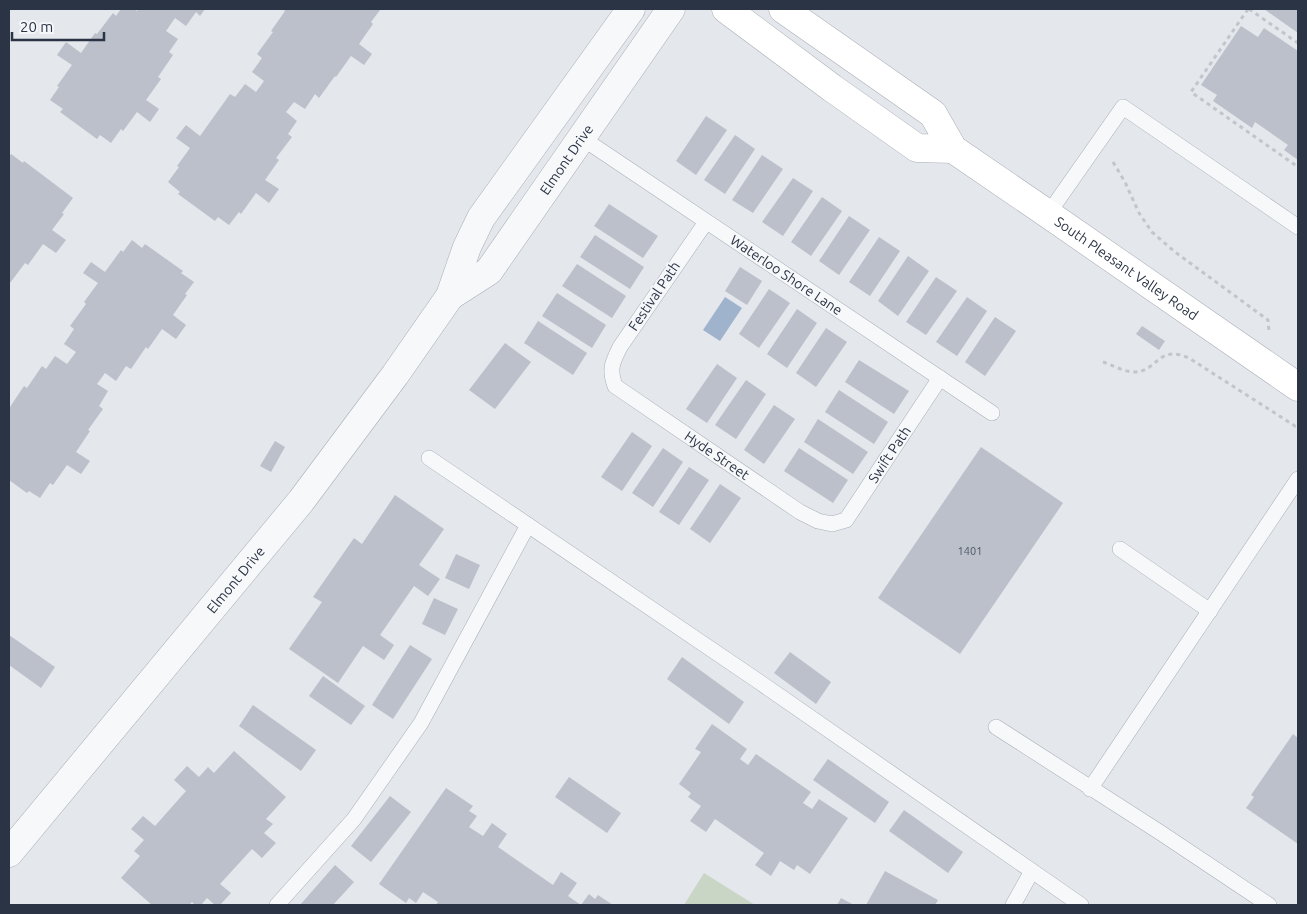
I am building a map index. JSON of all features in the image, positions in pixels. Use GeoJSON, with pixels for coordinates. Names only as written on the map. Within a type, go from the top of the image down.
{"type":"FeatureCollection","features":[{"type":"Feature","properties":{"kind":"main road"},"geometry":{"type":"LineString","coordinates":[[726,9],[832,88],[917,148],[953,150]]}},
{"type":"Feature","properties":{"kind":"main road","name":"South Pleasant Valley Road"},"geometry":{"type":"LineString","coordinates":[[783,9],[933,114],[953,150],[1298,387]]}},
{"type":"Feature","properties":{"kind":"street","name":"Elmont Drive"},"geometry":{"type":"LineString","coordinates":[[9,853],[301,501],[395,375],[450,296],[466,247],[481,218],[631,9]]}},
{"type":"Feature","properties":{"kind":"street","name":"Elmont Drive"},"geometry":{"type":"LineString","coordinates":[[450,296],[489,271],[671,9]]}},
{"type":"Feature","properties":{"kind":"street"},"geometry":{"type":"LineString","coordinates":[[481,218],[474,237],[478,249],[483,253],[493,255],[498,255],[504,250]]}},
{"type":"Feature","properties":{"kind":"lane"},"geometry":{"type":"LineString","coordinates":[[1048,214],[1123,107],[1298,227]]}},
{"type":"Feature","properties":{"kind":"lane","name":"Waterloo Shore Lane"},"geometry":{"type":"LineString","coordinates":[[582,138],[992,413]]}},
{"type":"Feature","properties":{"kind":"lane","name":"Festival Path"},"geometry":{"type":"LineString","coordinates":[[611,374],[612,362],[620,347],[706,222]]}},
{"type":"Feature","properties":{"kind":"lane","name":"Hyde Street"},"geometry":{"type":"LineString","coordinates":[[611,374],[615,386],[800,512],[818,521],[832,524]]}},
{"type":"Feature","properties":{"kind":"lane","name":"Swift Path"},"geometry":{"type":"LineString","coordinates":[[832,524],[846,520],[940,378]]}},
{"type":"Feature","properties":{"kind":"lane"},"geometry":{"type":"LineString","coordinates":[[429,458],[758,681],[1081,905]]}},
{"type":"Feature","properties":{"kind":"lane"},"geometry":{"type":"LineString","coordinates":[[1090,789],[1298,479]]}},
{"type":"Feature","properties":{"kind":"lane"},"geometry":{"type":"LineString","coordinates":[[277,905],[354,819],[421,723],[528,525]]}},
{"type":"Feature","properties":{"kind":"lane"},"geometry":{"type":"LineString","coordinates":[[1120,549],[1210,611]]}},
{"type":"Feature","properties":{"kind":"lane"},"geometry":{"type":"LineString","coordinates":[[996,727],[1269,905]]}},
{"type":"Feature","properties":{"kind":"lane"},"geometry":{"type":"LineString","coordinates":[[1013,905],[1032,871]]}},
{"type":"Feature","properties":{"kind":"path"},"geometry":{"type":"LineString","coordinates":[[1298,43],[1249,9],[1192,92],[1298,168]]}},
{"type":"Feature","properties":{"kind":"path"},"geometry":{"type":"LineString","coordinates":[[1112,160],[1125,182],[1139,213],[1152,232],[1175,252],[1268,320],[1270,368]]}},
{"type":"Feature","properties":{"kind":"path"},"geometry":{"type":"LineString","coordinates":[[1103,362],[1133,372],[1142,371],[1164,356],[1174,353],[1182,355],[1295,426],[1298,425]]}},
{"type":"Feature","properties":{"kind":"green space"},"geometry":{"type":"Polygon","coordinates":[[[704,873],[755,905],[684,905],[704,873]]]}},
{"type":"Feature","properties":{"kind":"water"},"geometry":{"type":"Polygon","coordinates":[[[725,297],[742,308],[720,341],[703,330],[725,297]]]}},
{"type":"Feature","properties":{"kind":"building"},"geometry":{"type":"Polygon","coordinates":[[[121,9],[134,9],[137,11],[138,9],[205,9],[200,16],[196,12],[186,26],[175,18],[166,31],[178,39],[169,52],[173,55],[158,77],[161,79],[146,100],[159,109],[150,122],[137,112],[111,143],[100,135],[97,139],[60,112],[63,109],[50,100],[59,87],[57,86],[72,65],[57,55],[66,42],[81,53],[95,33],[97,34],[113,13],[116,16],[121,9]]]}},
{"type":"Feature","properties":{"kind":"building"},"geometry":{"type":"Polygon","coordinates":[[[283,9],[380,10],[359,44],[372,54],[364,65],[351,56],[319,98],[315,94],[305,109],[294,102],[286,112],[297,121],[288,134],[292,137],[276,158],[279,160],[265,180],[279,189],[269,203],[256,193],[241,214],[239,212],[229,225],[218,217],[215,221],[178,194],[180,192],[168,182],[190,148],[176,138],[186,125],[200,136],[230,94],[235,97],[245,84],[256,92],[264,81],[252,72],[262,58],[257,54],[273,32],[271,31],[285,11],[283,9]]]}},
{"type":"Feature","properties":{"kind":"building"},"geometry":{"type":"Polygon","coordinates":[[[1264,9],[1298,9],[1298,33],[1264,9]]]}},
{"type":"Feature","properties":{"kind":"building"},"geometry":{"type":"Polygon","coordinates":[[[1241,26],[1258,37],[1264,28],[1298,51],[1298,160],[1284,150],[1288,145],[1255,122],[1252,128],[1213,101],[1217,95],[1201,85],[1241,26]]]}},
{"type":"Feature","properties":{"kind":"building"},"geometry":{"type":"Polygon","coordinates":[[[706,116],[727,130],[696,175],[676,161],[706,116]]]}},
{"type":"Feature","properties":{"kind":"building"},"geometry":{"type":"Polygon","coordinates":[[[735,135],[755,149],[725,194],[704,180],[735,135]]]}},
{"type":"Feature","properties":{"kind":"building"},"geometry":{"type":"Polygon","coordinates":[[[11,154],[23,163],[24,161],[73,198],[52,230],[66,240],[56,253],[43,244],[28,265],[25,263],[10,283],[9,157],[11,154]]]}},
{"type":"Feature","properties":{"kind":"building"},"geometry":{"type":"Polygon","coordinates":[[[762,155],[783,169],[753,213],[732,200],[762,155]]]}},
{"type":"Feature","properties":{"kind":"building"},"geometry":{"type":"Polygon","coordinates":[[[793,178],[813,191],[783,236],[762,222],[793,178]]]}},
{"type":"Feature","properties":{"kind":"building"},"geometry":{"type":"Polygon","coordinates":[[[822,197],[842,211],[811,256],[791,242],[822,197]]]}},
{"type":"Feature","properties":{"kind":"building"},"geometry":{"type":"Polygon","coordinates":[[[609,204],[658,236],[643,258],[594,226],[609,204]]]}},
{"type":"Feature","properties":{"kind":"building"},"geometry":{"type":"Polygon","coordinates":[[[849,216],[870,230],[839,275],[819,261],[849,216]]]}},
{"type":"Feature","properties":{"kind":"building"},"geometry":{"type":"Polygon","coordinates":[[[595,235],[644,267],[630,289],[580,257],[595,235]]]}},
{"type":"Feature","properties":{"kind":"building"},"geometry":{"type":"Polygon","coordinates":[[[879,237],[900,251],[870,296],[849,282],[879,237]]]}},
{"type":"Feature","properties":{"kind":"building"},"geometry":{"type":"Polygon","coordinates":[[[132,240],[142,248],[145,244],[183,271],[181,273],[194,282],[173,315],[186,325],[176,339],[162,329],[148,349],[146,347],[131,369],[126,366],[116,381],[105,373],[97,384],[108,391],[99,406],[103,409],[88,430],[90,431],[76,452],[90,461],[81,474],[67,465],[53,485],[50,483],[40,498],[29,491],[27,493],[9,480],[9,405],[10,407],[24,386],[27,388],[42,366],[46,369],[55,356],[67,364],[76,352],[64,344],[74,329],[70,326],[98,283],[83,273],[91,262],[105,272],[121,250],[123,252],[132,240]]]}},
{"type":"Feature","properties":{"kind":"building"},"geometry":{"type":"Polygon","coordinates":[[[908,256],[929,271],[898,316],[878,301],[908,256]]]}},
{"type":"Feature","properties":{"kind":"building"},"geometry":{"type":"Polygon","coordinates":[[[577,264],[626,296],[612,318],[562,286],[577,264]]]}},
{"type":"Feature","properties":{"kind":"building"},"geometry":{"type":"Polygon","coordinates":[[[740,267],[762,281],[747,305],[725,291],[740,267]]]}},
{"type":"Feature","properties":{"kind":"building"},"geometry":{"type":"Polygon","coordinates":[[[936,277],[957,291],[926,335],[906,322],[936,277]]]}},
{"type":"Feature","properties":{"kind":"building"},"geometry":{"type":"Polygon","coordinates":[[[769,289],[790,303],[759,348],[739,334],[769,289]]]}},
{"type":"Feature","properties":{"kind":"building"},"geometry":{"type":"Polygon","coordinates":[[[557,293],[606,325],[592,348],[542,316],[557,293]]]}},
{"type":"Feature","properties":{"kind":"building"},"geometry":{"type":"Polygon","coordinates":[[[967,297],[987,311],[957,356],[936,342],[967,297]]]}},
{"type":"Feature","properties":{"kind":"building"},"geometry":{"type":"Polygon","coordinates":[[[797,309],[817,323],[787,368],[767,354],[797,309]]]}},
{"type":"Feature","properties":{"kind":"building"},"geometry":{"type":"Polygon","coordinates":[[[995,317],[1016,331],[985,376],[965,362],[995,317]]]}},
{"type":"Feature","properties":{"kind":"building"},"geometry":{"type":"Polygon","coordinates":[[[538,321],[587,353],[573,375],[524,343],[538,321]]]}},
{"type":"Feature","properties":{"kind":"building"},"geometry":{"type":"Polygon","coordinates":[[[1142,326],[1165,341],[1159,350],[1136,334],[1142,326]]]}},
{"type":"Feature","properties":{"kind":"building"},"geometry":{"type":"Polygon","coordinates":[[[826,328],[847,342],[816,387],[796,373],[826,328]]]}},
{"type":"Feature","properties":{"kind":"building"},"geometry":{"type":"Polygon","coordinates":[[[505,343],[531,362],[495,409],[469,390],[505,343]]]}},
{"type":"Feature","properties":{"kind":"building"},"geometry":{"type":"Polygon","coordinates":[[[859,360],[909,391],[894,414],[845,382],[859,360]]]}},
{"type":"Feature","properties":{"kind":"building"},"geometry":{"type":"Polygon","coordinates":[[[717,364],[737,378],[707,423],[686,409],[717,364]]]}},
{"type":"Feature","properties":{"kind":"building"},"geometry":{"type":"Polygon","coordinates":[[[746,380],[766,394],[736,439],[715,425],[746,380]]]}},
{"type":"Feature","properties":{"kind":"building"},"geometry":{"type":"Polygon","coordinates":[[[839,390],[888,422],[874,444],[825,412],[839,390]]]}},
{"type":"Feature","properties":{"kind":"building"},"geometry":{"type":"Polygon","coordinates":[[[774,405],[795,419],[764,464],[744,450],[774,405]]]}},
{"type":"Feature","properties":{"kind":"building"},"geometry":{"type":"Polygon","coordinates":[[[818,419],[868,452],[853,474],[804,442],[818,419]]]}},
{"type":"Feature","properties":{"kind":"building"},"geometry":{"type":"Polygon","coordinates":[[[632,432],[652,446],[622,491],[601,477],[632,432]]]}},
{"type":"Feature","properties":{"kind":"building"},"geometry":{"type":"Polygon","coordinates":[[[275,441],[285,447],[271,472],[260,466],[275,441]]]}},
{"type":"Feature","properties":{"kind":"building"},"geometry":{"type":"Polygon","coordinates":[[[981,447],[1063,503],[960,654],[878,598],[981,447]]]}},
{"type":"Feature","properties":{"kind":"building"},"geometry":{"type":"Polygon","coordinates":[[[663,448],[683,462],[653,507],[632,493],[663,448]]]}},
{"type":"Feature","properties":{"kind":"building"},"geometry":{"type":"Polygon","coordinates":[[[799,448],[848,480],[833,503],[784,471],[799,448]]]}},
{"type":"Feature","properties":{"kind":"building"},"geometry":{"type":"Polygon","coordinates":[[[689,467],[709,480],[679,525],[659,512],[689,467]]]}},
{"type":"Feature","properties":{"kind":"building"},"geometry":{"type":"Polygon","coordinates":[[[720,484],[741,498],[710,543],[690,529],[720,484]]]}},
{"type":"Feature","properties":{"kind":"building"},"geometry":{"type":"Polygon","coordinates":[[[395,495],[444,529],[419,565],[440,579],[428,596],[414,586],[380,635],[394,645],[384,660],[363,646],[338,683],[289,649],[322,602],[313,597],[354,538],[362,544],[395,495]]]}},
{"type":"Feature","properties":{"kind":"building"},"geometry":{"type":"Polygon","coordinates":[[[456,554],[480,565],[469,589],[445,578],[456,554]]]}},
{"type":"Feature","properties":{"kind":"building"},"geometry":{"type":"Polygon","coordinates":[[[434,598],[458,609],[445,635],[422,624],[434,598]]]}},
{"type":"Feature","properties":{"kind":"building"},"geometry":{"type":"Polygon","coordinates":[[[9,635],[55,667],[41,688],[9,665],[9,635]]]}},
{"type":"Feature","properties":{"kind":"building"},"geometry":{"type":"Polygon","coordinates":[[[410,645],[432,659],[393,719],[372,705],[410,645]]]}},
{"type":"Feature","properties":{"kind":"building"},"geometry":{"type":"Polygon","coordinates":[[[790,652],[831,682],[816,704],[774,673],[790,652]]]}},
{"type":"Feature","properties":{"kind":"building"},"geometry":{"type":"Polygon","coordinates":[[[682,657],[744,702],[729,724],[667,679],[682,657]]]}},
{"type":"Feature","properties":{"kind":"building"},"geometry":{"type":"Polygon","coordinates":[[[323,676],[365,706],[351,725],[309,696],[323,676]]]}},
{"type":"Feature","properties":{"kind":"building"},"geometry":{"type":"Polygon","coordinates":[[[253,705],[316,750],[301,771],[239,726],[253,705]]]}},
{"type":"Feature","properties":{"kind":"building"},"geometry":{"type":"Polygon","coordinates":[[[712,724],[747,749],[740,759],[748,765],[756,754],[811,792],[803,803],[812,809],[819,799],[848,818],[810,874],[797,865],[794,870],[780,861],[771,876],[755,865],[764,853],[715,819],[706,832],[690,821],[701,806],[688,797],[691,793],[679,784],[701,752],[695,749],[712,724]]]}},
{"type":"Feature","properties":{"kind":"building"},"geometry":{"type":"Polygon","coordinates":[[[1293,734],[1298,738],[1298,844],[1246,808],[1254,797],[1251,795],[1293,734]]]}},
{"type":"Feature","properties":{"kind":"building"},"geometry":{"type":"Polygon","coordinates":[[[234,751],[286,797],[266,819],[273,824],[264,833],[276,843],[262,858],[252,849],[220,884],[231,893],[220,905],[215,905],[207,898],[201,905],[195,905],[192,902],[189,905],[152,905],[121,878],[140,856],[134,851],[144,840],[131,829],[143,816],[155,826],[186,791],[174,780],[187,766],[199,777],[208,767],[214,773],[234,751]]]}},
{"type":"Feature","properties":{"kind":"building"},"geometry":{"type":"Polygon","coordinates":[[[828,759],[889,802],[875,823],[813,780],[828,759]]]}},
{"type":"Feature","properties":{"kind":"building"},"geometry":{"type":"Polygon","coordinates":[[[569,777],[621,813],[607,833],[555,797],[569,777]]]}},
{"type":"Feature","properties":{"kind":"building"},"geometry":{"type":"Polygon","coordinates":[[[446,788],[473,806],[469,811],[477,816],[469,827],[483,836],[492,823],[507,834],[498,847],[553,885],[561,872],[577,883],[568,896],[581,905],[436,905],[438,902],[423,892],[416,903],[409,898],[406,903],[379,884],[446,788]]]}},
{"type":"Feature","properties":{"kind":"building"},"geometry":{"type":"Polygon","coordinates":[[[390,796],[411,812],[371,862],[351,846],[390,796]]]}},
{"type":"Feature","properties":{"kind":"building"},"geometry":{"type":"Polygon","coordinates":[[[904,810],[963,852],[948,873],[889,831],[904,810]]]}},
{"type":"Feature","properties":{"kind":"building"},"geometry":{"type":"Polygon","coordinates":[[[335,865],[354,882],[333,905],[300,905],[335,865]]]}},
{"type":"Feature","properties":{"kind":"building"},"geometry":{"type":"Polygon","coordinates":[[[885,871],[938,900],[935,905],[866,905],[885,871]]]}},
{"type":"Feature","properties":{"kind":"building"},"geometry":{"type":"Polygon","coordinates":[[[589,894],[595,899],[598,895],[613,905],[581,905],[589,894]]]}},
{"type":"Feature","properties":{"kind":"building"},"geometry":{"type":"Polygon","coordinates":[[[841,898],[854,905],[837,905],[841,898]]]}}]}
